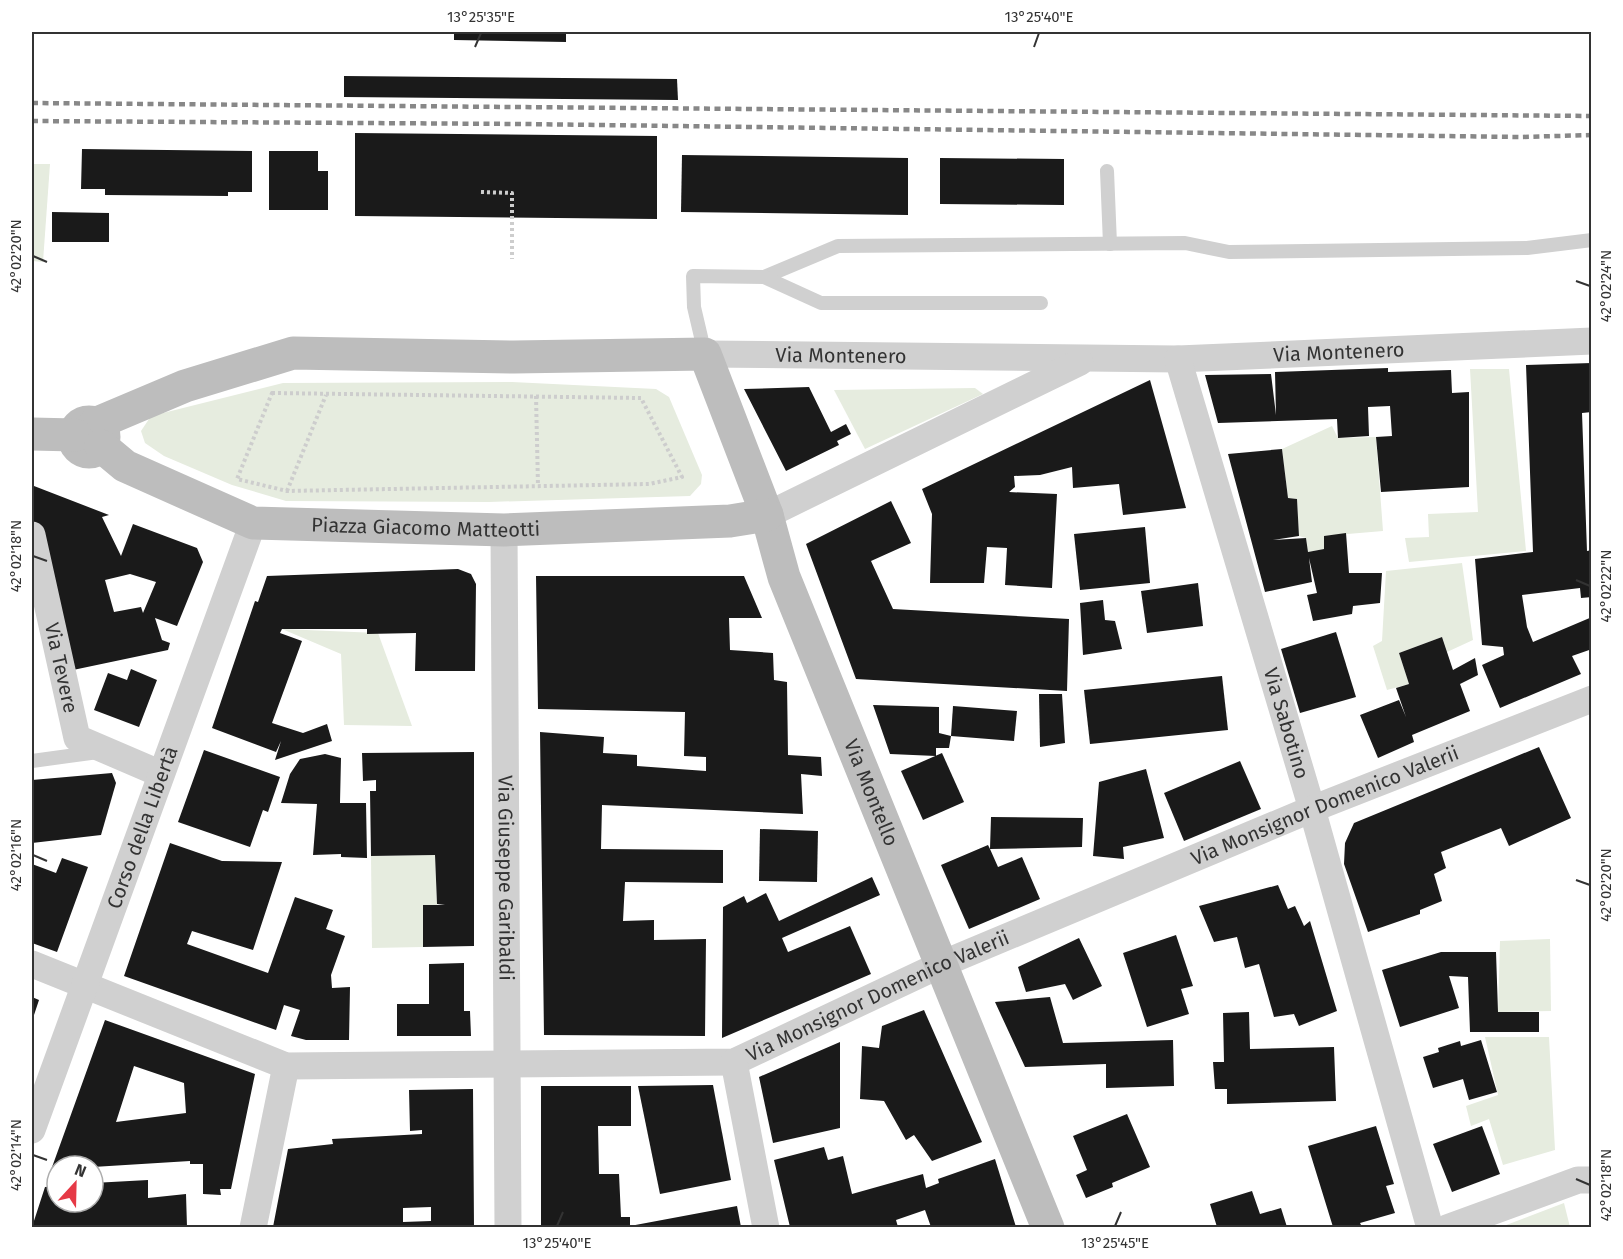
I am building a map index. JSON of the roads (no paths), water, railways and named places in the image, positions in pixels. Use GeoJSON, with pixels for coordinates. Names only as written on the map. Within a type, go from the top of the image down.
{"type":"FeatureCollection","features":[{"type":"Feature","properties":{"kind":"street","name":"Via Montenero"},"geometry":{"type":"LineString","coordinates":[[705,354],[1178,359],[1592,340]]}},
{"type":"Feature","properties":{"kind":"street"},"geometry":{"type":"LineString","coordinates":[[32,434],[90,435],[185,386],[293,353],[514,357],[705,354]]}},
{"type":"Feature","properties":{"kind":"street","name":"Via Montello"},"geometry":{"type":"LineString","coordinates":[[705,354],[767,515],[784,577],[1048,1227]]}},
{"type":"Feature","properties":{"kind":"street","name":"Via Montenero"},"geometry":{"type":"LineString","coordinates":[[767,515],[1087,359]]}},
{"type":"Feature","properties":{"kind":"street","name":"Via Sabotino"},"geometry":{"type":"LineString","coordinates":[[1178,359],[1312,809],[1430,1227]]}},
{"type":"Feature","properties":{"kind":"street","name":"Piazza Giacomo Matteotti"},"geometry":{"type":"LineString","coordinates":[[90,435],[125,466],[253,523],[504,530],[730,521],[767,515]]}},
{"type":"Feature","properties":{"kind":"street","name":"Corso della Libertà"},"geometry":{"type":"LineString","coordinates":[[32,1130],[253,523]]}},
{"type":"Feature","properties":{"kind":"street","name":"Via Giuseppe Garibaldi"},"geometry":{"type":"LineString","coordinates":[[504,530],[508,1227]]}},
{"type":"Feature","properties":{"kind":"street","name":"Via Tevere"},"geometry":{"type":"LineString","coordinates":[[32,536],[77,738],[161,774]]}},
{"type":"Feature","properties":{"kind":"street","name":"Via Monsignor Domenico Valerii"},"geometry":{"type":"LineString","coordinates":[[32,964],[286,1066],[734,1062],[942,964],[1312,809],[1592,699]]}},
{"type":"Feature","properties":{"kind":"street"},"geometry":{"type":"LineString","coordinates":[[734,1062],[766,1227]]}},
{"type":"Feature","properties":{"kind":"street"},"geometry":{"type":"LineString","coordinates":[[253,1227],[286,1066]]}},
{"type":"Feature","properties":{"kind":"street"},"geometry":{"type":"LineString","coordinates":[[1447,1227],[1578,1180],[1592,1180]]}},
{"type":"Feature","properties":{"kind":"lane"},"geometry":{"type":"LineString","coordinates":[[1107,171],[1110,244]]}},
{"type":"Feature","properties":{"kind":"lane"},"geometry":{"type":"LineString","coordinates":[[764,278],[838,246],[1185,243],[1229,252],[1527,248],[1592,240]]}},
{"type":"Feature","properties":{"kind":"lane"},"geometry":{"type":"LineString","coordinates":[[705,354],[694,307],[693,276],[764,278],[821,303],[1041,303]]}},
{"type":"Feature","properties":{"kind":"lane","name":"Via Tevere"},"geometry":{"type":"LineString","coordinates":[[32,761],[104,751]]}},
{"type":"Feature","properties":{"kind":"railway"},"geometry":{"type":"LineString","coordinates":[[32,103],[1592,116]]}},
{"type":"Feature","properties":{"kind":"railway"},"geometry":{"type":"LineString","coordinates":[[32,121],[523,124],[1520,137],[1592,135]]}}]}
